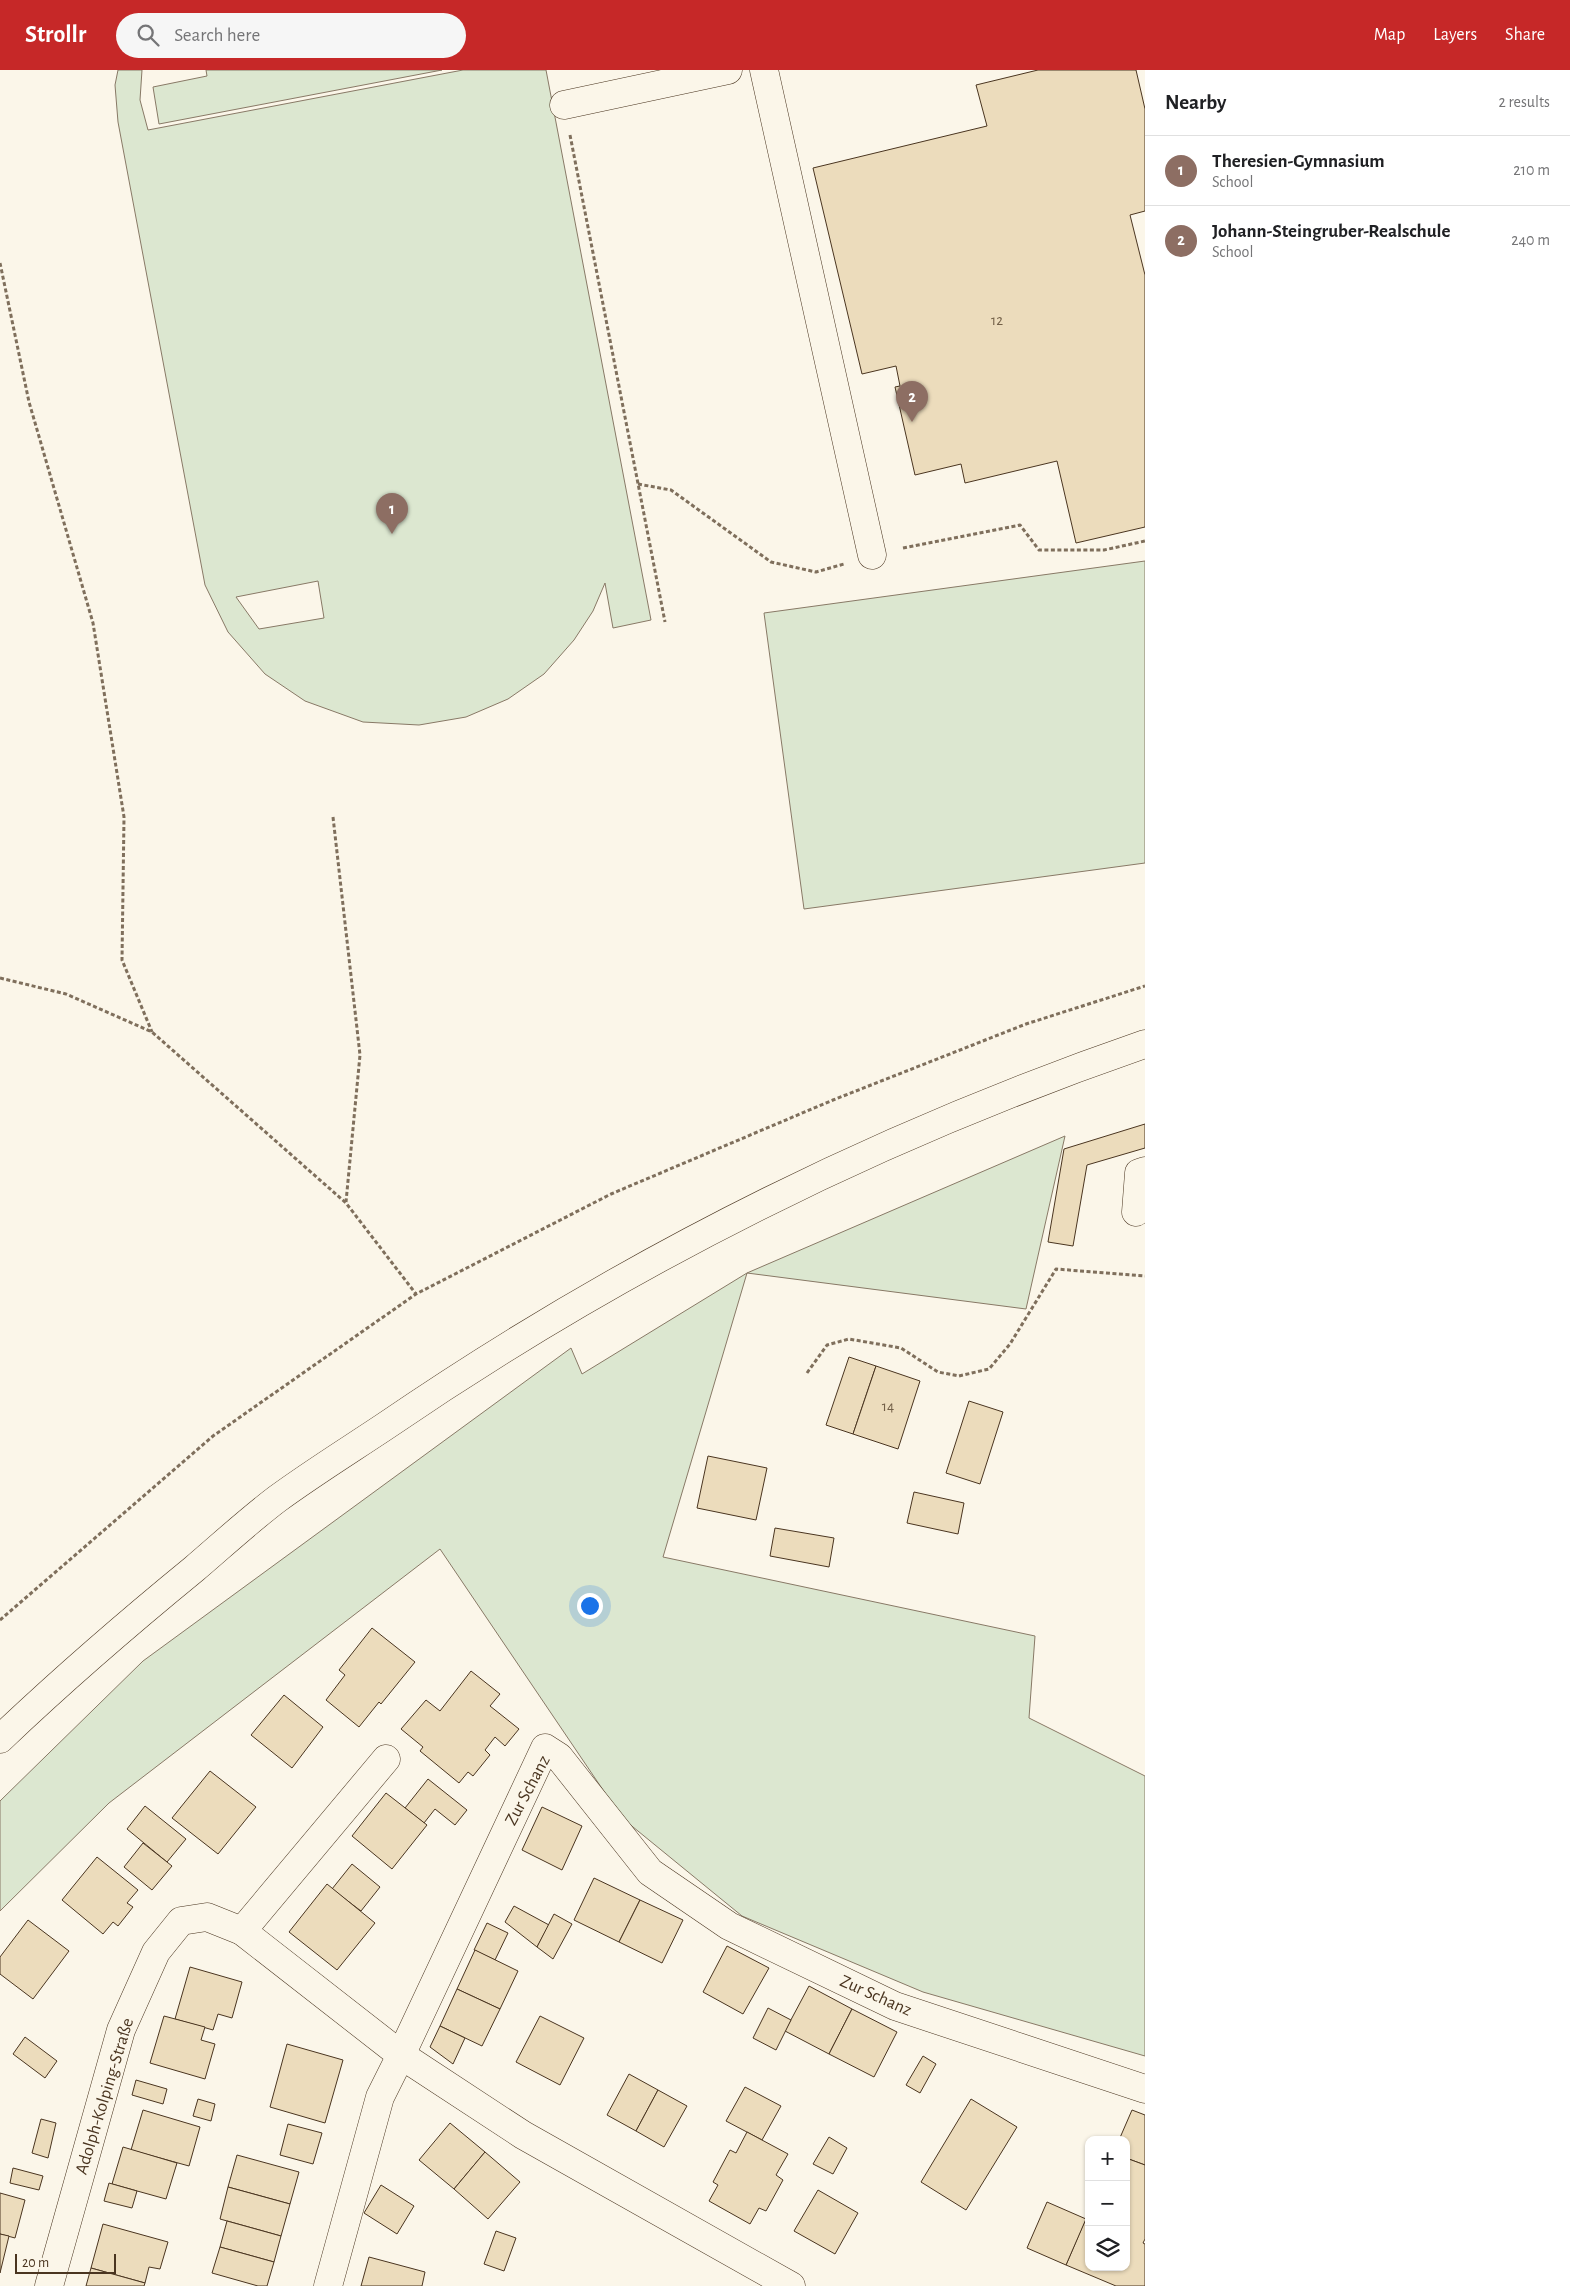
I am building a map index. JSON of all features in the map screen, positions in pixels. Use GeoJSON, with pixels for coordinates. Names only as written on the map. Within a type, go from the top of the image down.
{"type":"FeatureCollection","features":[{"type":"Feature","properties":{"kind":"street"},"geometry":{"type":"LineString","coordinates":[[564,105],[671,76],[728,70]]}},
{"type":"Feature","properties":{"kind":"street"},"geometry":{"type":"LineString","coordinates":[[764,70],[872,555]]}},
{"type":"Feature","properties":{"kind":"street"},"geometry":{"type":"LineString","coordinates":[[0,1739],[141,1613],[277,1499],[464,1372],[622,1277],[770,1200],[876,1150],[1007,1096],[1145,1044]]}},
{"type":"Feature","properties":{"kind":"street"},"geometry":{"type":"LineString","coordinates":[[1136,1212],[1139,1173],[1145,1171]]}},
{"type":"Feature","properties":{"kind":"street","name":"Zur Schanz"},"geometry":{"type":"LineString","coordinates":[[401,2055],[545,1748],[559,1757],[650,1872],[729,1926],[895,2006],[1145,2089]]}},
{"type":"Feature","properties":{"kind":"street"},"geometry":{"type":"LineString","coordinates":[[242,1931],[386,1759]]}},
{"type":"Feature","properties":{"kind":"street","name":"Adolph-Kolping-Straße"},"geometry":{"type":"LineString","coordinates":[[49,2286],[121,2030],[156,1952],[181,1921],[207,1917],[242,1931],[401,2055]]}},
{"type":"Feature","properties":{"kind":"street"},"geometry":{"type":"LineString","coordinates":[[328,2286],[380,2097],[401,2055],[523,2135],[791,2286]]}},
{"type":"Feature","properties":{"kind":"path"},"geometry":{"type":"LineString","coordinates":[[564,105],[664,622]]}},
{"type":"Feature","properties":{"kind":"path"},"geometry":{"type":"LineString","coordinates":[[0,263],[29,402],[93,623],[124,817],[122,960],[152,1032]]}},
{"type":"Feature","properties":{"kind":"path"},"geometry":{"type":"LineString","coordinates":[[333,817],[360,1055],[346,1203]]}},
{"type":"Feature","properties":{"kind":"path"},"geometry":{"type":"LineString","coordinates":[[0,978],[66,994],[152,1032],[346,1203],[416,1294]]}},
{"type":"Feature","properties":{"kind":"path"},"geometry":{"type":"LineString","coordinates":[[0,1620],[213,1436],[416,1294],[611,1194],[833,1100],[1026,1024],[1145,986]]}},
{"type":"Feature","properties":{"kind":"path"},"geometry":{"type":"LineString","coordinates":[[807,1373],[827,1345],[849,1339],[901,1348],[938,1372],[959,1376],[989,1369],[1010,1344],[1056,1269],[1145,1276]]}},
{"type":"Feature","properties":{"kind":"green space"},"geometry":{"type":"Polygon","coordinates":[[[118,70],[142,70],[140,100],[148,130],[463,70],[546,70],[651,620],[613,628],[605,583],[593,611],[574,640],[544,674],[508,699],[466,717],[419,725],[363,722],[305,701],[265,674],[228,632],[205,585],[118,122],[115,85],[118,70]],[[318,581],[236,597],[259,629],[324,618],[318,581]]]}},
{"type":"Feature","properties":{"kind":"green space"},"geometry":{"type":"Polygon","coordinates":[[[206,70],[442,70],[159,124],[153,87],[207,76],[206,70]]]}},
{"type":"Feature","properties":{"kind":"green space"},"geometry":{"type":"Polygon","coordinates":[[[1145,561],[1145,863],[804,909],[764,613],[1145,561]]]}},
{"type":"Feature","properties":{"kind":"green space"},"geometry":{"type":"Polygon","coordinates":[[[1065,1136],[1026,1309],[747,1273],[1065,1136]]]}},
{"type":"Feature","properties":{"kind":"green space"},"geometry":{"type":"Polygon","coordinates":[[[747,1273],[663,1557],[1035,1636],[1029,1718],[1145,1776],[1145,2056],[923,1992],[742,1916],[622,1818],[440,1549],[109,1803],[0,1911],[0,1801],[143,1661],[571,1348],[582,1374],[747,1273]]]}},
{"type":"Feature","properties":{"kind":"building"},"geometry":{"type":"Polygon","coordinates":[[[1038,70],[1136,70],[1145,109],[1145,211],[1130,215],[1145,275],[1145,527],[1076,543],[1057,461],[965,483],[961,464],[915,475],[895,387],[900,386],[896,366],[862,374],[813,168],[987,126],[976,85],[1038,70]]]}},
{"type":"Feature","properties":{"kind":"building"},"geometry":{"type":"Polygon","coordinates":[[[1145,1124],[1145,1148],[1087,1165],[1073,1246],[1048,1242],[1064,1149],[1145,1124]]]}},
{"type":"Feature","properties":{"kind":"building"},"geometry":{"type":"Polygon","coordinates":[[[849,1357],[876,1366],[853,1434],[826,1425],[849,1357]]]}},
{"type":"Feature","properties":{"kind":"building"},"geometry":{"type":"Polygon","coordinates":[[[876,1366],[920,1381],[898,1449],[853,1434],[876,1366]]]}},
{"type":"Feature","properties":{"kind":"building"},"geometry":{"type":"Polygon","coordinates":[[[969,1401],[1003,1412],[980,1484],[946,1473],[969,1401]]]}},
{"type":"Feature","properties":{"kind":"building"},"geometry":{"type":"Polygon","coordinates":[[[708,1456],[767,1468],[756,1520],[697,1508],[708,1456]]]}},
{"type":"Feature","properties":{"kind":"building"},"geometry":{"type":"Polygon","coordinates":[[[914,1492],[964,1503],[958,1534],[907,1523],[914,1492]]]}},
{"type":"Feature","properties":{"kind":"building"},"geometry":{"type":"Polygon","coordinates":[[[775,1528],[834,1538],[829,1567],[770,1556],[775,1528]]]}},
{"type":"Feature","properties":{"kind":"building"},"geometry":{"type":"Polygon","coordinates":[[[372,1628],[415,1662],[381,1704],[379,1702],[359,1727],[326,1700],[345,1675],[339,1670],[372,1628]]]}},
{"type":"Feature","properties":{"kind":"building"},"geometry":{"type":"Polygon","coordinates":[[[471,1671],[500,1694],[490,1706],[519,1729],[505,1746],[495,1737],[485,1750],[490,1755],[473,1776],[468,1772],[459,1783],[420,1751],[423,1747],[401,1729],[426,1700],[440,1711],[471,1671]]]}},
{"type":"Feature","properties":{"kind":"building"},"geometry":{"type":"Polygon","coordinates":[[[284,1695],[323,1727],[292,1768],[251,1735],[284,1695]]]}},
{"type":"Feature","properties":{"kind":"building"},"geometry":{"type":"Polygon","coordinates":[[[210,1771],[256,1807],[218,1854],[172,1818],[210,1771]]]}},
{"type":"Feature","properties":{"kind":"building"},"geometry":{"type":"Polygon","coordinates":[[[428,1779],[467,1810],[455,1825],[435,1809],[424,1823],[405,1808],[428,1779]]]}},
{"type":"Feature","properties":{"kind":"building"},"geometry":{"type":"Polygon","coordinates":[[[386,1793],[427,1825],[392,1869],[352,1836],[386,1793]]]}},
{"type":"Feature","properties":{"kind":"building"},"geometry":{"type":"Polygon","coordinates":[[[145,1806],[186,1839],[167,1862],[127,1829],[145,1806]]]}},
{"type":"Feature","properties":{"kind":"building"},"geometry":{"type":"Polygon","coordinates":[[[542,1807],[582,1826],[562,1870],[522,1850],[542,1807]]]}},
{"type":"Feature","properties":{"kind":"building"},"geometry":{"type":"Polygon","coordinates":[[[143,1843],[172,1866],[152,1890],[124,1867],[143,1843]]]}},
{"type":"Feature","properties":{"kind":"building"},"geometry":{"type":"Polygon","coordinates":[[[97,1857],[138,1890],[127,1903],[133,1907],[118,1926],[113,1922],[103,1934],[62,1900],[97,1857]]]}},
{"type":"Feature","properties":{"kind":"building"},"geometry":{"type":"Polygon","coordinates":[[[352,1864],[380,1887],[361,1911],[332,1889],[352,1864]]]}},
{"type":"Feature","properties":{"kind":"building"},"geometry":{"type":"Polygon","coordinates":[[[594,1878],[640,1900],[619,1942],[574,1920],[594,1878]]]}},
{"type":"Feature","properties":{"kind":"building"},"geometry":{"type":"Polygon","coordinates":[[[327,1884],[375,1923],[337,1970],[289,1932],[327,1884]]]}},
{"type":"Feature","properties":{"kind":"building"},"geometry":{"type":"Polygon","coordinates":[[[640,1900],[683,1920],[662,1963],[619,1942],[640,1900]]]}},
{"type":"Feature","properties":{"kind":"building"},"geometry":{"type":"Polygon","coordinates":[[[514,1906],[549,1925],[537,1947],[505,1922],[514,1906]]]}},
{"type":"Feature","properties":{"kind":"building"},"geometry":{"type":"Polygon","coordinates":[[[554,1914],[572,1924],[553,1959],[537,1947],[554,1914]]]}},
{"type":"Feature","properties":{"kind":"building"},"geometry":{"type":"Polygon","coordinates":[[[28,1920],[69,1951],[33,1999],[0,1974],[0,1957],[28,1920]]]}},
{"type":"Feature","properties":{"kind":"building"},"geometry":{"type":"Polygon","coordinates":[[[487,1923],[508,1933],[495,1960],[474,1950],[487,1923]]]}},
{"type":"Feature","properties":{"kind":"building"},"geometry":{"type":"Polygon","coordinates":[[[727,1946],[769,1968],[743,2014],[703,1992],[727,1946]]]}},
{"type":"Feature","properties":{"kind":"building"},"geometry":{"type":"Polygon","coordinates":[[[475,1950],[518,1971],[500,2009],[457,1989],[475,1950]]]}},
{"type":"Feature","properties":{"kind":"building"},"geometry":{"type":"Polygon","coordinates":[[[190,1967],[242,1982],[232,2018],[218,2014],[213,2030],[175,2019],[190,1967]]]}},
{"type":"Feature","properties":{"kind":"building"},"geometry":{"type":"Polygon","coordinates":[[[809,1986],[852,2009],[829,2054],[785,2031],[809,1986]]]}},
{"type":"Feature","properties":{"kind":"building"},"geometry":{"type":"Polygon","coordinates":[[[457,1989],[500,2009],[482,2046],[440,2026],[457,1989]]]}},
{"type":"Feature","properties":{"kind":"building"},"geometry":{"type":"Polygon","coordinates":[[[768,2008],[791,2020],[776,2050],[753,2038],[768,2008]]]}},
{"type":"Feature","properties":{"kind":"building"},"geometry":{"type":"Polygon","coordinates":[[[852,2009],[897,2032],[874,2077],[829,2054],[852,2009]]]}},
{"type":"Feature","properties":{"kind":"building"},"geometry":{"type":"Polygon","coordinates":[[[164,2016],[205,2027],[201,2040],[215,2044],[205,2079],[150,2063],[164,2016]]]}},
{"type":"Feature","properties":{"kind":"building"},"geometry":{"type":"Polygon","coordinates":[[[540,2016],[584,2038],[560,2085],[516,2062],[540,2016]]]}},
{"type":"Feature","properties":{"kind":"building"},"geometry":{"type":"Polygon","coordinates":[[[440,2026],[465,2038],[453,2064],[430,2047],[440,2026]]]}},
{"type":"Feature","properties":{"kind":"building"},"geometry":{"type":"Polygon","coordinates":[[[25,2037],[57,2061],[45,2078],[13,2054],[25,2037]]]}},
{"type":"Feature","properties":{"kind":"building"},"geometry":{"type":"Polygon","coordinates":[[[287,2044],[343,2060],[325,2123],[270,2107],[287,2044]]]}},
{"type":"Feature","properties":{"kind":"building"},"geometry":{"type":"Polygon","coordinates":[[[923,2056],[936,2064],[920,2093],[906,2085],[923,2056]]]}},
{"type":"Feature","properties":{"kind":"building"},"geometry":{"type":"Polygon","coordinates":[[[629,2074],[658,2090],[636,2131],[607,2115],[629,2074]]]}},
{"type":"Feature","properties":{"kind":"building"},"geometry":{"type":"Polygon","coordinates":[[[136,2080],[167,2089],[163,2104],[132,2095],[136,2080]]]}},
{"type":"Feature","properties":{"kind":"building"},"geometry":{"type":"Polygon","coordinates":[[[745,2087],[781,2106],[762,2140],[726,2121],[745,2087]]]}},
{"type":"Feature","properties":{"kind":"building"},"geometry":{"type":"Polygon","coordinates":[[[658,2090],[687,2106],[664,2147],[636,2131],[658,2090]]]}},
{"type":"Feature","properties":{"kind":"building"},"geometry":{"type":"Polygon","coordinates":[[[198,2099],[215,2104],[211,2121],[193,2116],[198,2099]]]}},
{"type":"Feature","properties":{"kind":"building"},"geometry":{"type":"Polygon","coordinates":[[[971,2099],[1017,2127],[966,2210],[921,2182],[971,2099]]]}},
{"type":"Feature","properties":{"kind":"building"},"geometry":{"type":"Polygon","coordinates":[[[143,2110],[200,2127],[189,2166],[131,2150],[143,2110]]]}},
{"type":"Feature","properties":{"kind":"building"},"geometry":{"type":"Polygon","coordinates":[[[1132,2110],[1145,2115],[1145,2165],[1130,2159],[1130,2136],[1121,2136],[1132,2110]]]}},
{"type":"Feature","properties":{"kind":"building"},"geometry":{"type":"Polygon","coordinates":[[[41,2119],[56,2123],[48,2158],[32,2153],[41,2119]]]}},
{"type":"Feature","properties":{"kind":"building"},"geometry":{"type":"Polygon","coordinates":[[[450,2123],[485,2152],[454,2189],[419,2160],[450,2123]]]}},
{"type":"Feature","properties":{"kind":"building"},"geometry":{"type":"Polygon","coordinates":[[[288,2124],[322,2133],[313,2164],[280,2155],[288,2124]]]}},
{"type":"Feature","properties":{"kind":"building"},"geometry":{"type":"Polygon","coordinates":[[[747,2132],[788,2154],[776,2175],[783,2180],[766,2211],[759,2208],[750,2224],[709,2201],[718,2185],[713,2182],[730,2150],[736,2153],[747,2132]]]}},
{"type":"Feature","properties":{"kind":"building"},"geometry":{"type":"Polygon","coordinates":[[[829,2137],[847,2148],[833,2174],[813,2164],[829,2137]]]}},
{"type":"Feature","properties":{"kind":"building"},"geometry":{"type":"Polygon","coordinates":[[[123,2147],[177,2163],[166,2199],[112,2184],[123,2147]]]}},
{"type":"Feature","properties":{"kind":"building"},"geometry":{"type":"Polygon","coordinates":[[[485,2152],[520,2182],[488,2219],[454,2189],[485,2152]]]}},
{"type":"Feature","properties":{"kind":"building"},"geometry":{"type":"Polygon","coordinates":[[[237,2155],[299,2172],[290,2204],[228,2187],[237,2155]]]}},
{"type":"Feature","properties":{"kind":"building"},"geometry":{"type":"Polygon","coordinates":[[[1130,2159],[1145,2165],[1145,2239],[1143,2243],[1145,2244],[1145,2286],[1116,2286],[1066,2265],[1085,2220],[1085,2271],[1130,2271],[1130,2159]]]}},
{"type":"Feature","properties":{"kind":"building"},"geometry":{"type":"Polygon","coordinates":[[[13,2168],[43,2176],[39,2190],[10,2183],[13,2168]]]}},
{"type":"Feature","properties":{"kind":"building"},"geometry":{"type":"Polygon","coordinates":[[[109,2183],[137,2191],[132,2208],[104,2201],[109,2183]]]}},
{"type":"Feature","properties":{"kind":"building"},"geometry":{"type":"Polygon","coordinates":[[[381,2185],[414,2206],[397,2234],[364,2213],[381,2185]]]}},
{"type":"Feature","properties":{"kind":"building"},"geometry":{"type":"Polygon","coordinates":[[[228,2187],[290,2204],[281,2236],[220,2219],[228,2187]]]}},
{"type":"Feature","properties":{"kind":"building"},"geometry":{"type":"Polygon","coordinates":[[[818,2190],[858,2213],[835,2254],[794,2231],[818,2190]]]}},
{"type":"Feature","properties":{"kind":"building"},"geometry":{"type":"Polygon","coordinates":[[[0,2193],[25,2200],[15,2238],[0,2234],[0,2193]]]}},
{"type":"Feature","properties":{"kind":"building"},"geometry":{"type":"Polygon","coordinates":[[[1047,2202],[1085,2219],[1066,2265],[1027,2248],[1047,2202]]]}},
{"type":"Feature","properties":{"kind":"building"},"geometry":{"type":"Polygon","coordinates":[[[227,2221],[281,2236],[274,2262],[220,2247],[227,2221]]]}},
{"type":"Feature","properties":{"kind":"building"},"geometry":{"type":"Polygon","coordinates":[[[103,2224],[168,2242],[160,2269],[149,2267],[145,2283],[91,2268],[103,2224]]]}},
{"type":"Feature","properties":{"kind":"building"},"geometry":{"type":"Polygon","coordinates":[[[496,2231],[516,2238],[504,2271],[484,2264],[496,2231]]]}},
{"type":"Feature","properties":{"kind":"building"},"geometry":{"type":"Polygon","coordinates":[[[0,2234],[9,2236],[0,2273],[0,2234]]]}},
{"type":"Feature","properties":{"kind":"building"},"geometry":{"type":"Polygon","coordinates":[[[220,2247],[274,2262],[267,2286],[258,2286],[212,2273],[220,2247]]]}},
{"type":"Feature","properties":{"kind":"building"},"geometry":{"type":"Polygon","coordinates":[[[369,2257],[425,2272],[422,2286],[361,2286],[369,2257]]]}},
{"type":"Feature","properties":{"kind":"building"},"geometry":{"type":"Polygon","coordinates":[[[91,2268],[145,2283],[144,2286],[86,2286],[91,2268]]]}},
{"type":"Feature","properties":{"kind":"place","name":"Johann-Steingruber-Realschule"},"geometry":{"type":"Point","coordinates":[912,422]}},
{"type":"Feature","properties":{"kind":"place","name":"Theresien-Gymnasium"},"geometry":{"type":"Point","coordinates":[392,534]}}]}
